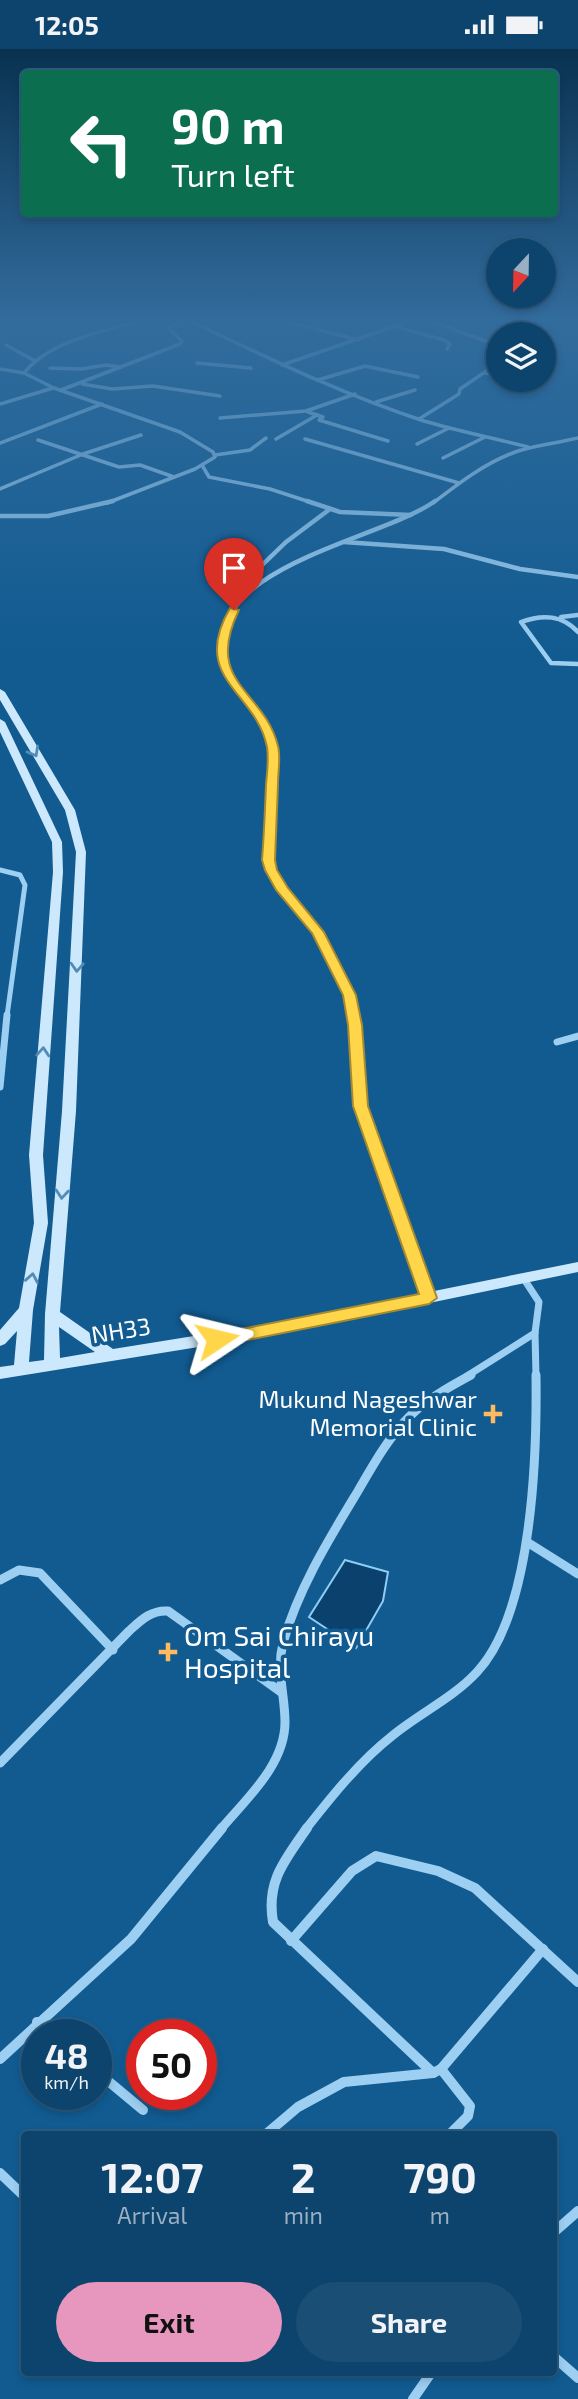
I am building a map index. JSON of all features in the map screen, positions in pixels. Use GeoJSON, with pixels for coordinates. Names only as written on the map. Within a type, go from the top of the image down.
{"type":"FeatureCollection","features":[{"type":"Feature","properties":{"kind":"main road"},"geometry":{"type":"LineString","coordinates":[[0,692],[70,810],[82,852],[69,1111],[52,1314],[52,1365]]}},
{"type":"Feature","properties":{"kind":"main road"},"geometry":{"type":"LineString","coordinates":[[0,722],[57,842],[58,872],[36,1155],[41,1223],[26,1310],[21,1370]]}},
{"type":"Feature","properties":{"kind":"main road","name":"NH33"},"geometry":{"type":"LineString","coordinates":[[0,1373],[280,1328],[578,1267]]}},
{"type":"Feature","properties":{"kind":"main road"},"geometry":{"type":"LineString","coordinates":[[0,1340],[26,1310]]}},
{"type":"Feature","properties":{"kind":"main road"},"geometry":{"type":"LineString","coordinates":[[52,1314],[110,1355]]}},
{"type":"Feature","properties":{"kind":"street"},"geometry":{"type":"LineString","coordinates":[[0,443],[29,432]]}},
{"type":"Feature","properties":{"kind":"street"},"geometry":{"type":"LineString","coordinates":[[179,432],[215,455]]}},
{"type":"Feature","properties":{"kind":"street"},"geometry":{"type":"LineString","coordinates":[[276,439],[289,432]]}},
{"type":"Feature","properties":{"kind":"street"},"geometry":{"type":"LineString","coordinates":[[351,432],[388,441]]}},
{"type":"Feature","properties":{"kind":"street"},"geometry":{"type":"LineString","coordinates":[[417,444],[442,432]]}},
{"type":"Feature","properties":{"kind":"street"},"geometry":{"type":"LineString","coordinates":[[464,432],[534,447]]}},
{"type":"Feature","properties":{"kind":"street"},"geometry":{"type":"LineString","coordinates":[[0,489],[83,454],[141,435]]}},
{"type":"Feature","properties":{"kind":"street"},"geometry":{"type":"LineString","coordinates":[[0,516],[75,513],[104,506],[202,465],[215,455],[250,450],[267,437]]}},
{"type":"Feature","properties":{"kind":"street"},"geometry":{"type":"LineString","coordinates":[[443,458],[485,437]]}},
{"type":"Feature","properties":{"kind":"street"},"geometry":{"type":"LineString","coordinates":[[429,1298],[361,1106],[355,1025],[349,995],[318,932],[283,890],[271,870],[269,860],[273,750],[268,731],[229,678],[221,644],[223,633],[244,594],[260,583],[342,542],[415,515],[459,483],[520,451],[578,438]]}},
{"type":"Feature","properties":{"kind":"street"},"geometry":{"type":"LineString","coordinates":[[305,439],[459,483]]}},
{"type":"Feature","properties":{"kind":"street"},"geometry":{"type":"LineString","coordinates":[[37,440],[119,467],[143,465],[175,477]]}},
{"type":"Feature","properties":{"kind":"street"},"geometry":{"type":"LineString","coordinates":[[516,445],[520,451]]}},
{"type":"Feature","properties":{"kind":"street"},"geometry":{"type":"LineString","coordinates":[[202,465],[209,477],[270,489],[330,509],[357,515],[415,515]]}},
{"type":"Feature","properties":{"kind":"street"},"geometry":{"type":"LineString","coordinates":[[260,583],[253,577],[255,572],[286,542],[330,509]]}},
{"type":"Feature","properties":{"kind":"street"},"geometry":{"type":"LineString","coordinates":[[342,542],[444,549],[520,569],[578,577]]}},
{"type":"Feature","properties":{"kind":"street"},"geometry":{"type":"LineString","coordinates":[[578,615],[526,620],[521,623],[551,663],[578,664]]}},
{"type":"Feature","properties":{"kind":"street"},"geometry":{"type":"LineString","coordinates":[[561,617],[571,623],[578,632]]}},
{"type":"Feature","properties":{"kind":"street"},"geometry":{"type":"LineString","coordinates":[[0,870],[18,874],[23,878],[24,885],[14,951],[0,1087]]}},
{"type":"Feature","properties":{"kind":"street"},"geometry":{"type":"LineString","coordinates":[[557,1042],[578,1036]]}},
{"type":"Feature","properties":{"kind":"street"},"geometry":{"type":"LineString","coordinates":[[453,2131],[468,2116],[470,2106],[437,2071],[291,1941],[274,1922],[270,1905],[272,1888],[286,1859],[302,1835],[378,1748],[416,1718],[446,1701],[481,1669],[505,1627],[527,1542],[534,1487],[535,1333],[539,1302],[524,1279]]}},
{"type":"Feature","properties":{"kind":"street"},"geometry":{"type":"LineString","coordinates":[[40,2019],[131,1939],[278,1758],[287,1726],[279,1659],[298,1605],[324,1547],[386,1444],[421,1406],[535,1333]]}},
{"type":"Feature","properties":{"kind":"street"},"geometry":{"type":"LineString","coordinates":[[527,1542],[578,1573]]}},
{"type":"Feature","properties":{"kind":"street"},"geometry":{"type":"LineString","coordinates":[[0,1580],[20,1569],[31,1569],[40,1573],[113,1650]]}},
{"type":"Feature","properties":{"kind":"street"},"geometry":{"type":"LineString","coordinates":[[0,1763],[150,1613],[158,1609],[168,1611],[281,1692]]}},
{"type":"Feature","properties":{"kind":"street"},"geometry":{"type":"LineString","coordinates":[[291,1941],[352,1871],[376,1856],[404,1861],[462,1880],[499,1907],[578,1982]]}},
{"type":"Feature","properties":{"kind":"street"},"geometry":{"type":"LineString","coordinates":[[270,2131],[298,2107],[344,2082],[437,2071],[542,1949]]}},
{"type":"Feature","properties":{"kind":"street"},"geometry":{"type":"LineString","coordinates":[[0,2059],[21,2038]]}},
{"type":"Feature","properties":{"kind":"street"},"geometry":{"type":"LineString","coordinates":[[112,2084],[126,2096]]}},
{"type":"Feature","properties":{"kind":"street"},"geometry":{"type":"LineString","coordinates":[[0,2173],[21,2193]]}},
{"type":"Feature","properties":{"kind":"street"},"geometry":{"type":"LineString","coordinates":[[557,2229],[578,2211]]}},
{"type":"Feature","properties":{"kind":"street"},"geometry":{"type":"LineString","coordinates":[[557,2360],[578,2378]]}},
{"type":"Feature","properties":{"kind":"street"},"geometry":{"type":"LineString","coordinates":[[413,2399],[429,2376]]}},
{"type":"Feature","properties":{"kind":"water"},"geometry":{"type":"Polygon","coordinates":[[[345,1560],[388,1572],[383,1601],[356,1648],[309,1617],[345,1560]]]}},
{"type":"Feature","properties":{"kind":"place","name":"Mukund Nageshwar Memorial Clinic"},"geometry":{"type":"Point","coordinates":[493,1414]}},
{"type":"Feature","properties":{"kind":"place","name":"Om Sai Chirayu Hospital"},"geometry":{"type":"Point","coordinates":[168,1652]}},
{"type":"Feature","properties":{"kind":"route"},"geometry":{"type":"LineString","coordinates":[[217,1339],[429,1298],[377,1159],[361,1106],[355,1025],[349,995],[318,932],[283,890],[271,870],[269,860],[273,750],[268,731],[229,678],[221,644],[234,610]]}}]}
